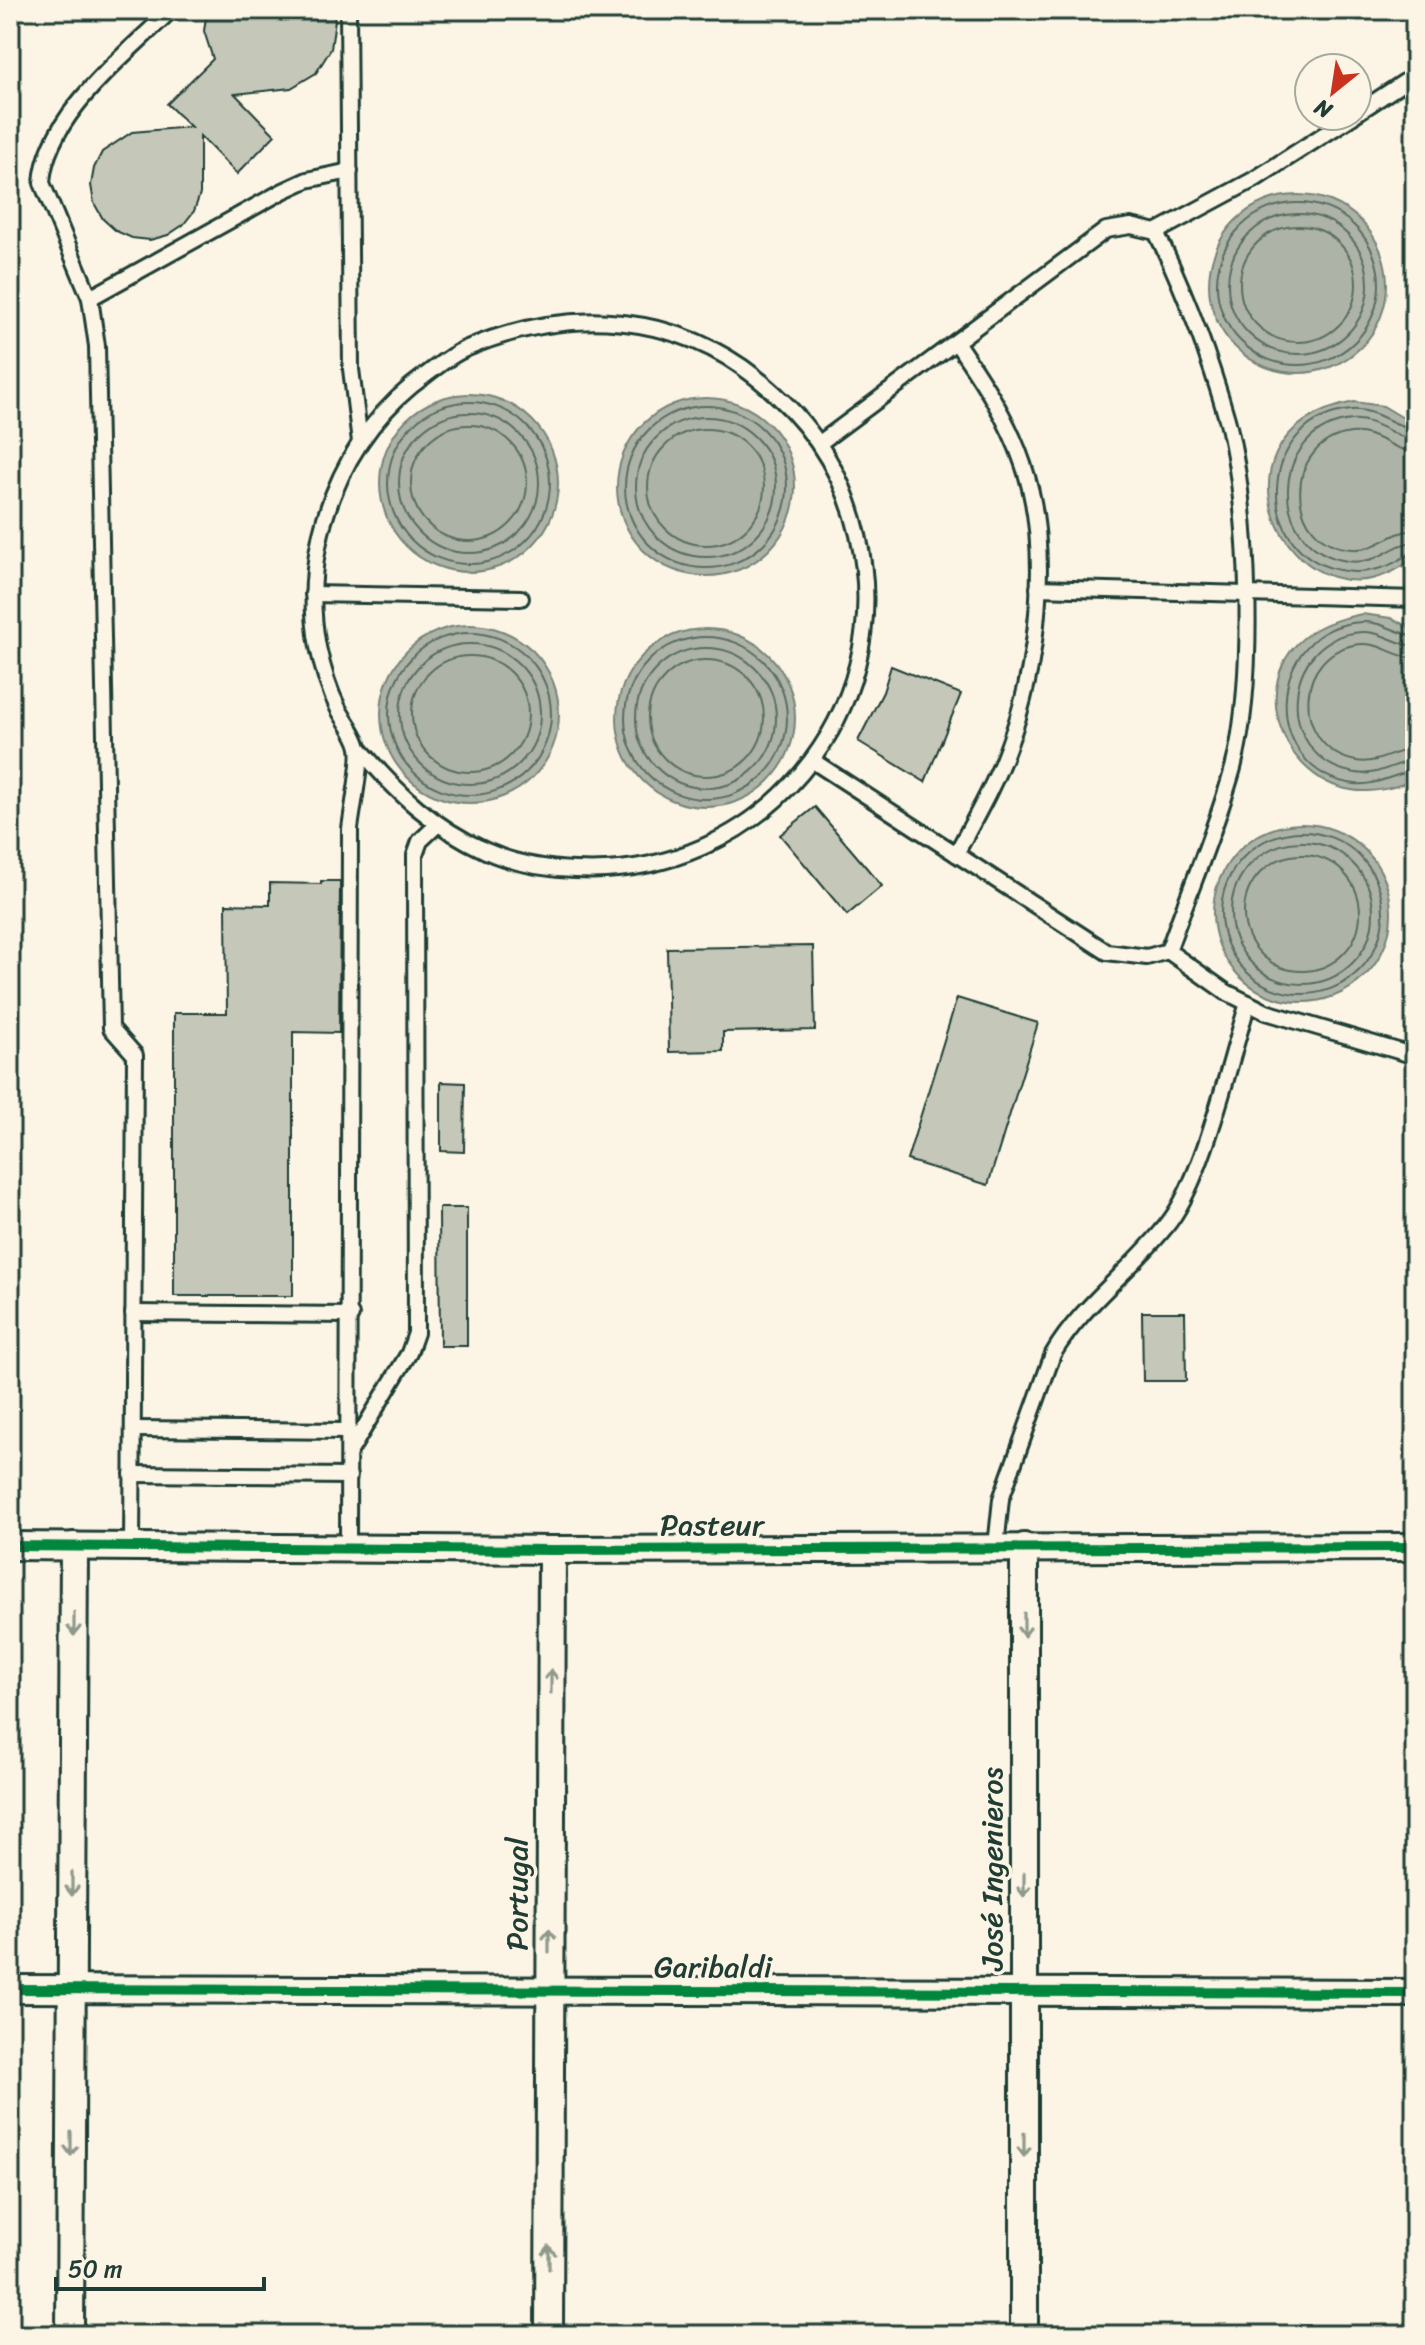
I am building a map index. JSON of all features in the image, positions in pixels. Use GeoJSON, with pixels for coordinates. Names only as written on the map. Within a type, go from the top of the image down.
{"type":"FeatureCollection","features":[{"type":"Feature","properties":{"kind":"street","name":"Pasteur"},"geometry":{"type":"LineString","coordinates":[[10,1546],[552,1550],[1415,1547]]}},
{"type":"Feature","properties":{"kind":"street"},"geometry":{"type":"LineString","coordinates":[[70,2335],[74,1546]]}},
{"type":"Feature","properties":{"kind":"street","name":"José Ingenieros"},"geometry":{"type":"LineString","coordinates":[[1024,1547],[1024,2335]]}},
{"type":"Feature","properties":{"kind":"street","name":"Portugal"},"geometry":{"type":"LineString","coordinates":[[549,2335],[552,1550]]}},
{"type":"Feature","properties":{"kind":"street","name":"Garibaldi"},"geometry":{"type":"LineString","coordinates":[[10,1989],[1415,1993]]}},
{"type":"Feature","properties":{"kind":"lane"},"geometry":{"type":"LineString","coordinates":[[132,1546],[135,1055],[111,1028],[97,346],[90,298],[42,183],[43,165],[64,119],[171,10]]}},
{"type":"Feature","properties":{"kind":"lane"},"geometry":{"type":"LineString","coordinates":[[348,10],[351,369],[360,442]]}},
{"type":"Feature","properties":{"kind":"lane"},"geometry":{"type":"LineString","coordinates":[[1373,103],[1415,75]]}},
{"type":"Feature","properties":{"kind":"lane"},"geometry":{"type":"LineString","coordinates":[[821,442],[1106,230],[1131,226],[1156,232],[1255,179],[1328,132]]}},
{"type":"Feature","properties":{"kind":"lane"},"geometry":{"type":"LineString","coordinates":[[90,298],[283,191],[307,180],[350,171]]}},
{"type":"Feature","properties":{"kind":"lane"},"geometry":{"type":"LineString","coordinates":[[1156,232],[1177,274],[1227,421],[1240,510],[1247,596],[1243,707],[1233,768],[1168,951]]}},
{"type":"Feature","properties":{"kind":"lane"},"geometry":{"type":"LineString","coordinates":[[590,319],[657,327],[720,352],[776,391],[821,442],[851,503],[866,569],[865,637],[847,702],[813,761],[772,805],[723,839],[668,861],[608,872],[548,869],[505,857],[437,825],[395,791],[360,749],[334,701],[318,649],[313,594],[318,540],[330,502],[360,442],[404,390],[459,351],[522,327],[590,319]]}},
{"type":"Feature","properties":{"kind":"lane"},"geometry":{"type":"LineString","coordinates":[[956,342],[988,389],[1024,464],[1035,513],[1038,588],[1028,682],[1007,751],[956,854]]}},
{"type":"Feature","properties":{"kind":"lane"},"geometry":{"type":"LineString","coordinates":[[1038,588],[1415,599]]}},
{"type":"Feature","properties":{"kind":"lane"},"geometry":{"type":"LineString","coordinates":[[313,594],[521,598]]}},
{"type":"Feature","properties":{"kind":"lane"},"geometry":{"type":"LineString","coordinates":[[348,1548],[350,829],[360,749]]}},
{"type":"Feature","properties":{"kind":"lane"},"geometry":{"type":"LineString","coordinates":[[813,761],[1107,952],[1147,957],[1168,951]]}},
{"type":"Feature","properties":{"kind":"lane"},"geometry":{"type":"LineString","coordinates":[[349,1453],[409,1353],[416,1333],[415,855],[420,841],[437,825]]}},
{"type":"Feature","properties":{"kind":"lane"},"geometry":{"type":"LineString","coordinates":[[1168,951],[1226,992],[1266,1012],[1415,1056]]}},
{"type":"Feature","properties":{"kind":"lane"},"geometry":{"type":"LineString","coordinates":[[996,1547],[1001,1499],[1053,1354],[1063,1337],[1142,1256],[1172,1219],[1190,1188],[1248,1003]]}},
{"type":"Feature","properties":{"kind":"lane"},"geometry":{"type":"LineString","coordinates":[[133,1313],[351,1315]]}},
{"type":"Feature","properties":{"kind":"lane"},"geometry":{"type":"LineString","coordinates":[[133,1429],[349,1431]]}},
{"type":"Feature","properties":{"kind":"lane"},"geometry":{"type":"LineString","coordinates":[[132,1474],[349,1476]]}},
{"type":"Feature","properties":{"kind":"water"},"geometry":{"type":"Polygon","coordinates":[[[1298,195],[1332,202],[1361,221],[1380,250],[1387,284],[1380,318],[1361,347],[1332,366],[1298,373],[1264,366],[1235,347],[1216,318],[1209,284],[1216,250],[1235,221],[1264,202],[1298,195]]]}},
{"type":"Feature","properties":{"kind":"water"},"geometry":{"type":"Polygon","coordinates":[[[469,394],[503,401],[532,420],[551,449],[558,483],[551,517],[532,546],[503,565],[469,572],[435,565],[406,546],[387,517],[380,483],[387,449],[406,420],[435,401],[469,394]]]}},
{"type":"Feature","properties":{"kind":"water"},"geometry":{"type":"Polygon","coordinates":[[[706,398],[740,405],[769,424],[788,453],[795,487],[788,521],[769,550],[740,569],[706,576],[672,569],[643,550],[624,521],[617,487],[624,453],[643,424],[672,405],[706,398]]]}},
{"type":"Feature","properties":{"kind":"water"},"geometry":{"type":"Polygon","coordinates":[[[1354,402],[1383,406],[1415,425],[1415,557],[1373,579],[1334,577],[1301,558],[1278,527],[1269,490],[1276,453],[1303,422],[1354,402]]]}},
{"type":"Feature","properties":{"kind":"water"},"geometry":{"type":"Polygon","coordinates":[[[1362,614],[1391,618],[1415,630],[1415,777],[1393,787],[1368,791],[1339,787],[1314,774],[1295,755],[1282,731],[1276,705],[1278,678],[1289,654],[1316,629],[1362,614]]]}},
{"type":"Feature","properties":{"kind":"water"},"geometry":{"type":"Polygon","coordinates":[[[470,625],[504,632],[533,651],[552,680],[559,714],[552,748],[533,777],[504,796],[470,803],[436,796],[407,777],[388,748],[381,714],[388,680],[407,651],[436,632],[470,625]]]}},
{"type":"Feature","properties":{"kind":"water"},"geometry":{"type":"Polygon","coordinates":[[[706,629],[740,636],[769,655],[788,684],[795,718],[788,752],[769,781],[740,800],[706,807],[672,800],[643,781],[624,752],[617,718],[624,684],[643,655],[672,636],[706,629]]]}},
{"type":"Feature","properties":{"kind":"water"},"geometry":{"type":"Polygon","coordinates":[[[1302,824],[1336,831],[1365,850],[1384,879],[1391,913],[1384,947],[1365,976],[1336,995],[1302,1002],[1268,995],[1239,976],[1220,947],[1213,913],[1220,879],[1239,850],[1268,831],[1302,824]]]}},
{"type":"Feature","properties":{"kind":"building"},"geometry":{"type":"Polygon","coordinates":[[[207,10],[332,10],[335,20],[331,49],[316,73],[291,88],[235,94],[275,135],[237,174],[200,136],[200,194],[194,211],[183,225],[168,235],[150,240],[132,238],[116,231],[103,219],[94,203],[91,185],[94,168],[102,152],[132,132],[191,127],[167,104],[213,59],[204,31],[207,10]]]}},
{"type":"Feature","properties":{"kind":"building"},"geometry":{"type":"Polygon","coordinates":[[[891,666],[961,694],[925,782],[858,741],[883,692],[891,666]]]}},
{"type":"Feature","properties":{"kind":"building"},"geometry":{"type":"Polygon","coordinates":[[[815,807],[882,886],[847,915],[780,835],[815,807]]]}},
{"type":"Feature","properties":{"kind":"building"},"geometry":{"type":"Polygon","coordinates":[[[321,881],[340,881],[339,1033],[293,1032],[293,1296],[174,1296],[174,1013],[227,1013],[226,904],[270,905],[270,883],[321,884],[321,881]]]}},
{"type":"Feature","properties":{"kind":"building"},"geometry":{"type":"Polygon","coordinates":[[[813,946],[815,1030],[723,1032],[723,1051],[669,1052],[667,948],[813,946]]]}},
{"type":"Feature","properties":{"kind":"building"},"geometry":{"type":"Polygon","coordinates":[[[957,998],[1038,1023],[988,1185],[907,1160],[957,998]]]}},
{"type":"Feature","properties":{"kind":"building"},"geometry":{"type":"Polygon","coordinates":[[[441,1082],[465,1083],[464,1152],[441,1151],[441,1082]]]}},
{"type":"Feature","properties":{"kind":"building"},"geometry":{"type":"Polygon","coordinates":[[[439,1208],[467,1208],[467,1346],[440,1346],[439,1208]]]}},
{"type":"Feature","properties":{"kind":"building"},"geometry":{"type":"Polygon","coordinates":[[[1142,1312],[1185,1312],[1186,1381],[1143,1381],[1142,1312]]]}},
{"type":"Feature","properties":{"kind":"cycle path"},"geometry":{"type":"LineString","coordinates":[[10,1546],[552,1550],[1415,1547]]}},
{"type":"Feature","properties":{"kind":"cycle path"},"geometry":{"type":"LineString","coordinates":[[10,1989],[1415,1993]]}}]}
